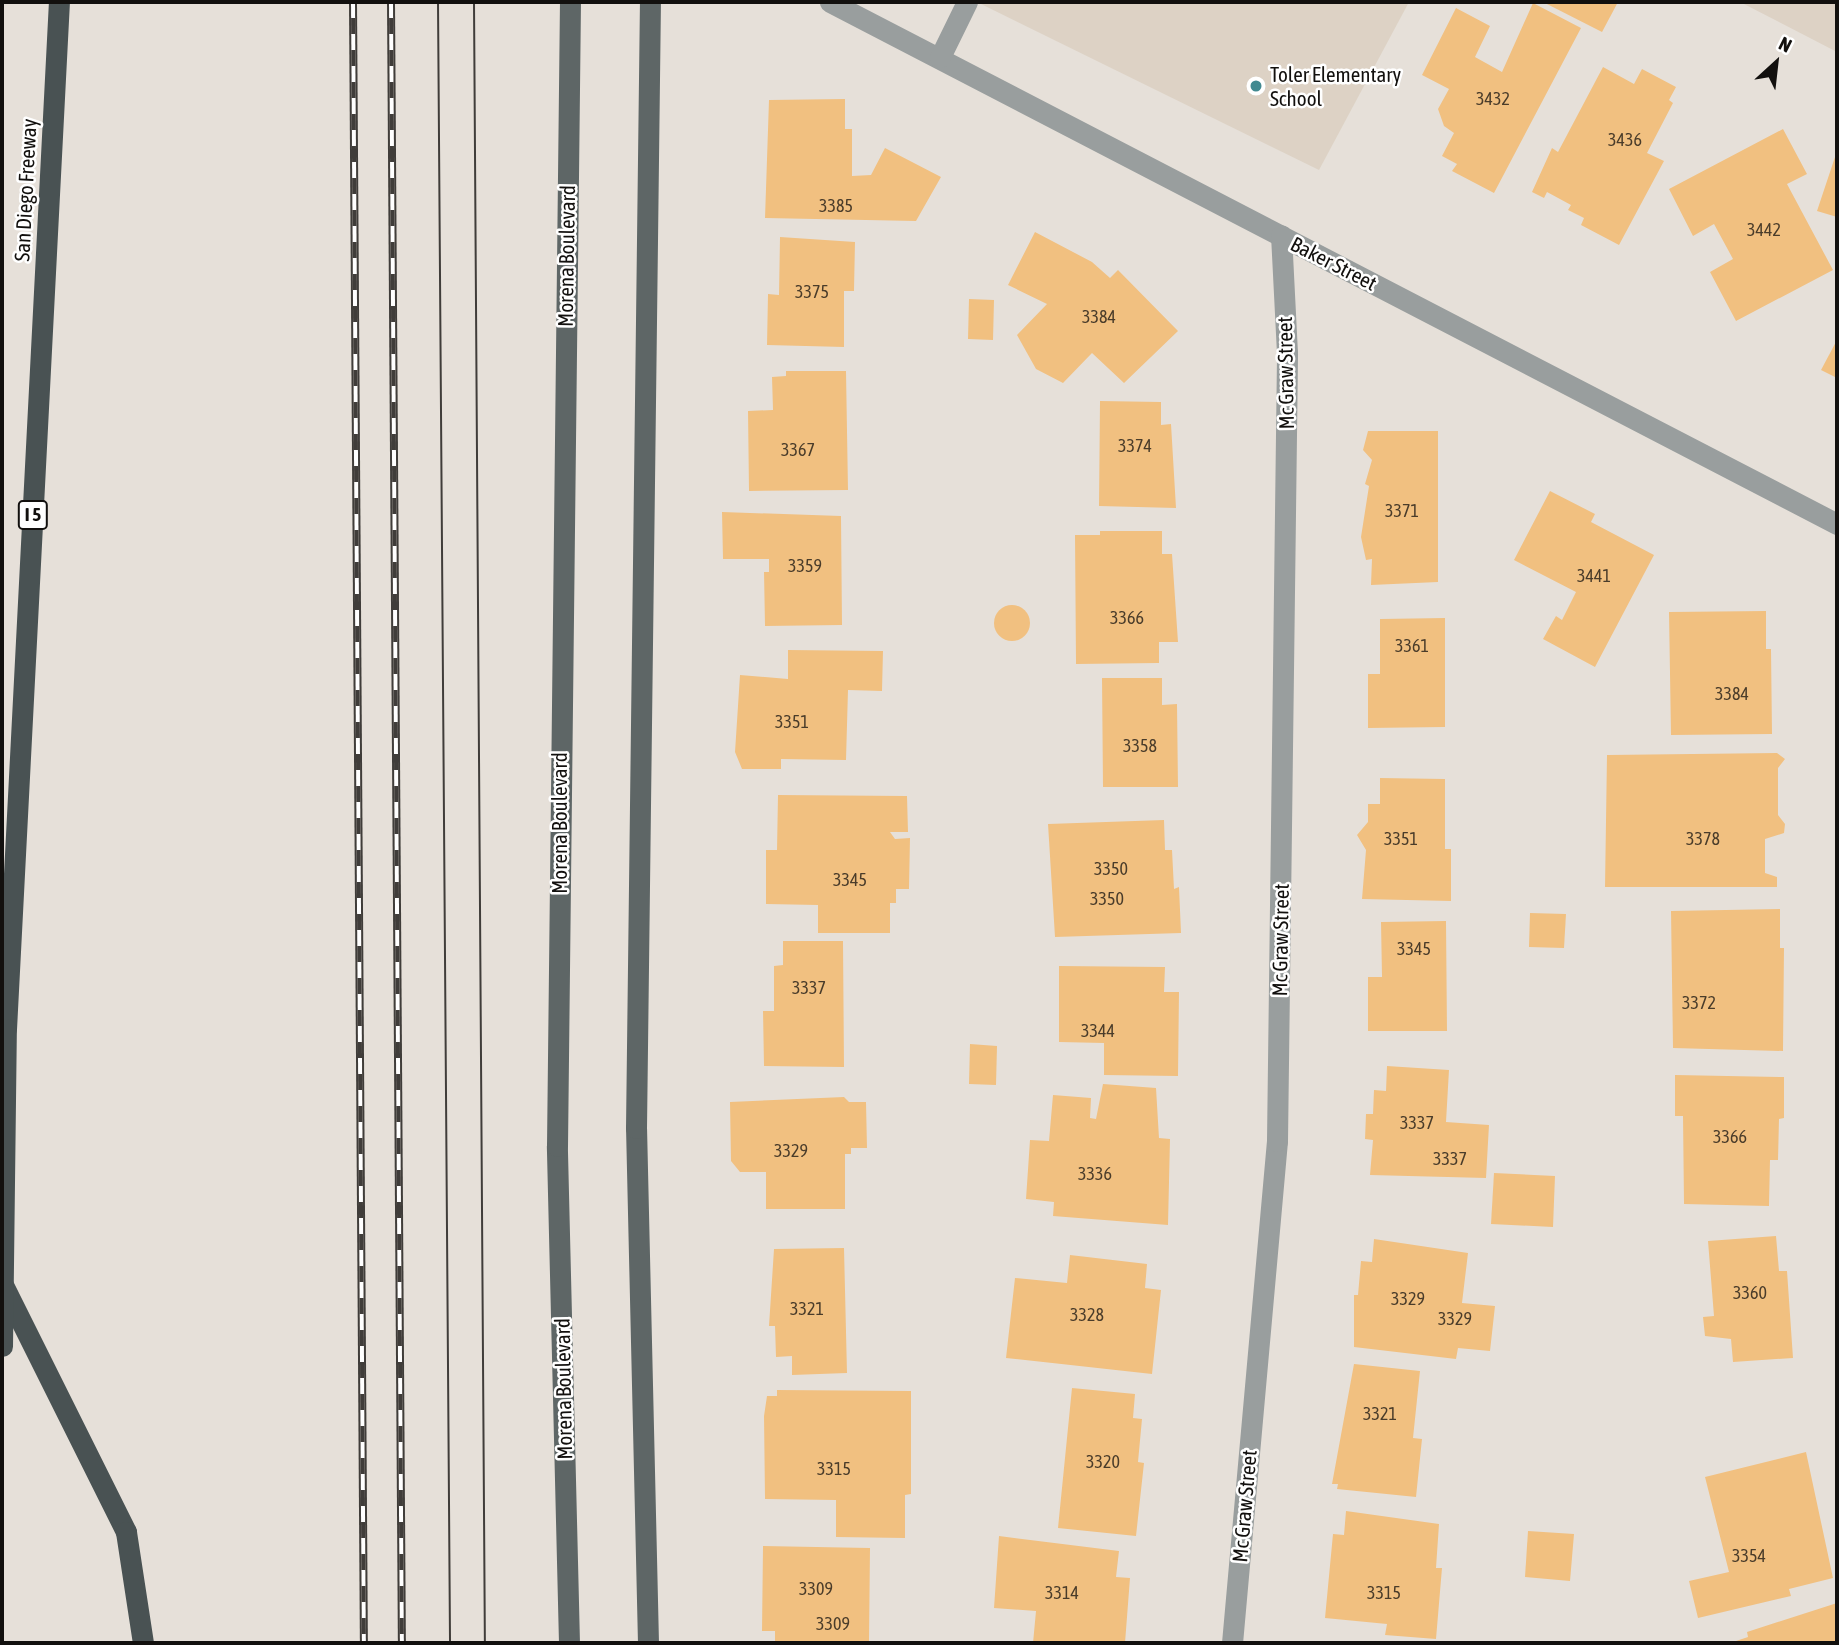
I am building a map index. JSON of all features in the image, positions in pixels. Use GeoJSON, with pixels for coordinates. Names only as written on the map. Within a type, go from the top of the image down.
{"type":"FeatureCollection","features":[{"type":"Feature","properties":{"kind":"highway","name":"San Diego Freeway"},"geometry":{"type":"LineString","coordinates":[[2,1346],[6,1029],[59,2]]}},
{"type":"Feature","properties":{"kind":"highway"},"geometry":{"type":"LineString","coordinates":[[2,1283],[126,1532],[143,1643]]}},
{"type":"Feature","properties":{"kind":"main road","name":"Morena Boulevard"},"geometry":{"type":"LineString","coordinates":[[569,1643],[557,1146],[570,2]]}},
{"type":"Feature","properties":{"kind":"main road"},"geometry":{"type":"LineString","coordinates":[[648,1643],[636,1115],[650,2]]}},
{"type":"Feature","properties":{"kind":"street","name":"Baker Street"},"geometry":{"type":"LineString","coordinates":[[830,2],[1837,524]]}},
{"type":"Feature","properties":{"kind":"street"},"geometry":{"type":"LineString","coordinates":[[940,57],[967,2]]}},
{"type":"Feature","properties":{"kind":"street","name":"Mc Graw Street"},"geometry":{"type":"LineString","coordinates":[[1232,1643],[1277,1141],[1287,353],[1281,235]]}},
{"type":"Feature","properties":{"kind":"shaded area","name":"Toler Elementary School"},"geometry":{"type":"Polygon","coordinates":[[[977,2],[1409,2],[1319,170],[977,2]]]}},
{"type":"Feature","properties":{"kind":"shaded area"},"geometry":{"type":"Polygon","coordinates":[[[1740,2],[1837,2],[1837,52],[1740,2]]]}},
{"type":"Feature","properties":{"kind":"building"},"geometry":{"type":"Polygon","coordinates":[[[1543,2],[1618,2],[1602,32],[1543,2]]]}},
{"type":"Feature","properties":{"kind":"building"},"geometry":{"type":"Polygon","coordinates":[[[1533,3],[1581,28],[1494,193],[1452,171],[1457,164],[1442,156],[1454,133],[1444,126],[1438,109],[1449,89],[1422,75],[1456,8],[1490,26],[1475,57],[1502,72],[1533,3]]]}},
{"type":"Feature","properties":{"kind":"building"},"geometry":{"type":"Polygon","coordinates":[[[1603,67],[1634,84],[1642,69],[1676,87],[1669,100],[1673,103],[1647,153],[1664,161],[1619,245],[1581,225],[1584,218],[1568,210],[1571,205],[1547,192],[1544,198],[1532,192],[1552,148],[1558,152],[1603,67]]]}},
{"type":"Feature","properties":{"kind":"building"},"geometry":{"type":"Polygon","coordinates":[[[845,99],[845,129],[852,129],[852,176],[871,175],[885,148],[941,177],[916,221],[765,218],[769,100],[845,99]]]}},
{"type":"Feature","properties":{"kind":"building"},"geometry":{"type":"Polygon","coordinates":[[[1783,129],[1807,174],[1787,184],[1833,270],[1736,321],[1710,272],[1733,259],[1714,224],[1693,236],[1669,189],[1783,129]]]}},
{"type":"Feature","properties":{"kind":"building"},"geometry":{"type":"Polygon","coordinates":[[[1837,151],[1837,217],[1817,211],[1837,151]]]}},
{"type":"Feature","properties":{"kind":"building"},"geometry":{"type":"Polygon","coordinates":[[[1035,232],[1092,262],[1110,278],[1118,270],[1178,331],[1124,383],[1092,353],[1063,383],[1036,369],[1017,335],[1047,304],[1008,285],[1035,232]]]}},
{"type":"Feature","properties":{"kind":"building"},"geometry":{"type":"Polygon","coordinates":[[[780,237],[855,242],[854,291],[844,291],[844,347],[767,345],[768,294],[779,295],[780,237]]]}},
{"type":"Feature","properties":{"kind":"building"},"geometry":{"type":"Polygon","coordinates":[[[969,299],[994,300],[993,340],[968,339],[969,299]]]}},
{"type":"Feature","properties":{"kind":"building"},"geometry":{"type":"Polygon","coordinates":[[[1837,340],[1837,378],[1821,370],[1837,340]]]}},
{"type":"Feature","properties":{"kind":"building"},"geometry":{"type":"Polygon","coordinates":[[[786,371],[846,371],[848,490],[749,491],[748,411],[773,410],[772,377],[786,376],[786,371]]]}},
{"type":"Feature","properties":{"kind":"building"},"geometry":{"type":"Polygon","coordinates":[[[1100,401],[1161,402],[1161,425],[1171,424],[1176,508],[1099,506],[1100,401]]]}},
{"type":"Feature","properties":{"kind":"building"},"geometry":{"type":"Polygon","coordinates":[[[1368,431],[1438,431],[1438,582],[1371,585],[1372,559],[1366,560],[1361,537],[1369,486],[1365,484],[1372,460],[1363,450],[1368,431]]]}},
{"type":"Feature","properties":{"kind":"building"},"geometry":{"type":"Polygon","coordinates":[[[1550,491],[1595,514],[1591,522],[1654,555],[1595,667],[1543,639],[1556,616],[1562,620],[1576,592],[1514,560],[1550,491]]]}},
{"type":"Feature","properties":{"kind":"building"},"geometry":{"type":"Polygon","coordinates":[[[722,512],[841,516],[842,625],[765,626],[764,572],[769,572],[769,559],[723,559],[722,512]]]}},
{"type":"Feature","properties":{"kind":"building"},"geometry":{"type":"Polygon","coordinates":[[[1100,531],[1162,531],[1162,554],[1172,554],[1178,642],[1159,642],[1159,663],[1076,664],[1075,535],[1100,535],[1100,531]]]}},
{"type":"Feature","properties":{"kind":"building"},"geometry":{"type":"Polygon","coordinates":[[[1012,605],[1024,611],[1030,623],[1024,635],[1012,641],[1000,635],[994,623],[1000,611],[1012,605]]]}},
{"type":"Feature","properties":{"kind":"building"},"geometry":{"type":"Polygon","coordinates":[[[1766,611],[1766,649],[1771,649],[1772,734],[1671,735],[1669,612],[1766,611]]]}},
{"type":"Feature","properties":{"kind":"building"},"geometry":{"type":"Polygon","coordinates":[[[1445,618],[1445,727],[1368,728],[1368,674],[1380,674],[1380,619],[1445,618]]]}},
{"type":"Feature","properties":{"kind":"building"},"geometry":{"type":"Polygon","coordinates":[[[788,650],[883,651],[882,691],[848,690],[846,760],[781,759],[781,769],[742,769],[735,752],[740,675],[788,679],[788,650]]]}},
{"type":"Feature","properties":{"kind":"building"},"geometry":{"type":"Polygon","coordinates":[[[1102,678],[1162,678],[1162,705],[1177,704],[1178,787],[1103,787],[1102,678]]]}},
{"type":"Feature","properties":{"kind":"building"},"geometry":{"type":"Polygon","coordinates":[[[1777,753],[1785,759],[1778,768],[1778,815],[1785,824],[1784,833],[1765,839],[1765,873],[1777,877],[1777,887],[1605,887],[1607,755],[1777,753]]]}},
{"type":"Feature","properties":{"kind":"building"},"geometry":{"type":"Polygon","coordinates":[[[1380,778],[1445,779],[1445,849],[1451,849],[1451,901],[1362,899],[1366,850],[1357,835],[1368,822],[1368,804],[1380,804],[1380,778]]]}},
{"type":"Feature","properties":{"kind":"building"},"geometry":{"type":"Polygon","coordinates":[[[778,795],[907,796],[908,832],[890,832],[895,839],[910,838],[909,889],[896,889],[896,903],[890,903],[890,933],[818,933],[818,905],[766,904],[766,850],[777,850],[778,795]]]}},
{"type":"Feature","properties":{"kind":"building"},"geometry":{"type":"Polygon","coordinates":[[[1164,820],[1165,850],[1172,850],[1174,889],[1179,887],[1181,933],[1055,937],[1048,824],[1164,820]]]}},
{"type":"Feature","properties":{"kind":"building"},"geometry":{"type":"Polygon","coordinates":[[[1780,909],[1780,948],[1784,948],[1783,1051],[1673,1048],[1671,911],[1780,909]]]}},
{"type":"Feature","properties":{"kind":"building"},"geometry":{"type":"Polygon","coordinates":[[[1530,913],[1566,914],[1564,948],[1529,947],[1530,913]]]}},
{"type":"Feature","properties":{"kind":"building"},"geometry":{"type":"Polygon","coordinates":[[[1446,921],[1447,1031],[1368,1031],[1368,977],[1382,977],[1381,922],[1446,921]]]}},
{"type":"Feature","properties":{"kind":"building"},"geometry":{"type":"Polygon","coordinates":[[[783,941],[843,941],[844,1067],[764,1066],[763,1011],[774,1011],[774,966],[783,965],[783,941]]]}},
{"type":"Feature","properties":{"kind":"building"},"geometry":{"type":"Polygon","coordinates":[[[1059,966],[1165,967],[1164,992],[1179,992],[1178,1076],[1104,1075],[1104,1043],[1059,1042],[1059,966]]]}},
{"type":"Feature","properties":{"kind":"building"},"geometry":{"type":"Polygon","coordinates":[[[970,1044],[997,1046],[996,1085],[969,1084],[970,1044]]]}},
{"type":"Feature","properties":{"kind":"building"},"geometry":{"type":"Polygon","coordinates":[[[1387,1066],[1449,1070],[1446,1122],[1489,1125],[1486,1178],[1370,1175],[1373,1140],[1365,1139],[1366,1114],[1373,1114],[1374,1090],[1386,1091],[1387,1066]]]}},
{"type":"Feature","properties":{"kind":"building"},"geometry":{"type":"Polygon","coordinates":[[[1675,1075],[1784,1077],[1784,1118],[1779,1119],[1778,1160],[1770,1160],[1769,1206],[1684,1204],[1683,1116],[1675,1116],[1675,1075]]]}},
{"type":"Feature","properties":{"kind":"building"},"geometry":{"type":"Polygon","coordinates":[[[1103,1084],[1156,1088],[1159,1138],[1170,1139],[1168,1225],[1053,1216],[1054,1202],[1026,1199],[1030,1140],[1049,1141],[1053,1095],[1091,1098],[1090,1118],[1096,1119],[1103,1084]]]}},
{"type":"Feature","properties":{"kind":"building"},"geometry":{"type":"Polygon","coordinates":[[[844,1097],[849,1102],[866,1102],[867,1148],[851,1148],[851,1154],[845,1154],[845,1209],[766,1209],[766,1172],[740,1172],[731,1161],[730,1102],[844,1097]]]}},
{"type":"Feature","properties":{"kind":"building"},"geometry":{"type":"Polygon","coordinates":[[[1494,1173],[1555,1176],[1553,1227],[1491,1224],[1494,1173]]]}},
{"type":"Feature","properties":{"kind":"building"},"geometry":{"type":"Polygon","coordinates":[[[1776,1236],[1779,1271],[1787,1271],[1793,1358],[1733,1362],[1731,1339],[1705,1336],[1703,1317],[1714,1316],[1708,1241],[1776,1236]]]}},
{"type":"Feature","properties":{"kind":"building"},"geometry":{"type":"Polygon","coordinates":[[[1374,1239],[1468,1253],[1462,1303],[1495,1306],[1490,1351],[1458,1348],[1456,1359],[1354,1347],[1354,1295],[1358,1295],[1361,1261],[1372,1262],[1374,1239]]]}},
{"type":"Feature","properties":{"kind":"building"},"geometry":{"type":"Polygon","coordinates":[[[844,1248],[847,1373],[792,1375],[792,1356],[776,1357],[775,1326],[769,1326],[774,1249],[844,1248]]]}},
{"type":"Feature","properties":{"kind":"building"},"geometry":{"type":"Polygon","coordinates":[[[1070,1255],[1147,1264],[1145,1288],[1161,1290],[1152,1374],[1006,1358],[1015,1278],[1067,1283],[1070,1255]]]}},
{"type":"Feature","properties":{"kind":"building"},"geometry":{"type":"Polygon","coordinates":[[[1354,1364],[1420,1371],[1413,1438],[1422,1439],[1416,1497],[1337,1489],[1338,1484],[1332,1484],[1354,1364]]]}},
{"type":"Feature","properties":{"kind":"building"},"geometry":{"type":"Polygon","coordinates":[[[1072,1388],[1135,1394],[1133,1418],[1142,1419],[1138,1462],[1144,1463],[1136,1536],[1058,1528],[1072,1388]]]}},
{"type":"Feature","properties":{"kind":"building"},"geometry":{"type":"Polygon","coordinates":[[[777,1390],[911,1391],[911,1494],[905,1495],[905,1538],[836,1537],[836,1500],[765,1499],[764,1416],[767,1396],[777,1396],[777,1390]]]}},
{"type":"Feature","properties":{"kind":"building"},"geometry":{"type":"Polygon","coordinates":[[[1806,1452],[1833,1578],[1789,1589],[1791,1596],[1698,1618],[1689,1581],[1729,1572],[1705,1477],[1806,1452]]]}},
{"type":"Feature","properties":{"kind":"building"},"geometry":{"type":"Polygon","coordinates":[[[1346,1511],[1439,1524],[1436,1568],[1442,1568],[1436,1639],[1385,1635],[1387,1624],[1325,1618],[1333,1534],[1344,1535],[1346,1511]]]}},
{"type":"Feature","properties":{"kind":"building"},"geometry":{"type":"Polygon","coordinates":[[[1528,1531],[1574,1534],[1570,1581],[1525,1577],[1528,1531]]]}},
{"type":"Feature","properties":{"kind":"building"},"geometry":{"type":"Polygon","coordinates":[[[999,1536],[1119,1551],[1116,1577],[1130,1578],[1125,1643],[1033,1643],[1036,1611],[994,1608],[999,1536]]]}},
{"type":"Feature","properties":{"kind":"building"},"geometry":{"type":"Polygon","coordinates":[[[763,1546],[870,1548],[869,1643],[775,1643],[775,1631],[762,1631],[763,1546]]]}},
{"type":"Feature","properties":{"kind":"building"},"geometry":{"type":"Polygon","coordinates":[[[1837,1603],[1837,1643],[1730,1643],[1748,1637],[1747,1632],[1837,1603]]]}},
{"type":"Feature","properties":{"kind":"tram line"},"geometry":{"type":"LineString","coordinates":[[438,2],[450,1643]]}},
{"type":"Feature","properties":{"kind":"tram line"},"geometry":{"type":"LineString","coordinates":[[474,2],[485,1643]]}},
{"type":"Feature","properties":{"kind":"railway"},"geometry":{"type":"LineString","coordinates":[[353,2],[364,1643]]}},
{"type":"Feature","properties":{"kind":"railway"},"geometry":{"type":"LineString","coordinates":[[391,2],[402,1643]]}},
{"type":"Feature","properties":{"kind":"place","name":"Toler Elementary School"},"geometry":{"type":"Point","coordinates":[1256,86]}}]}
